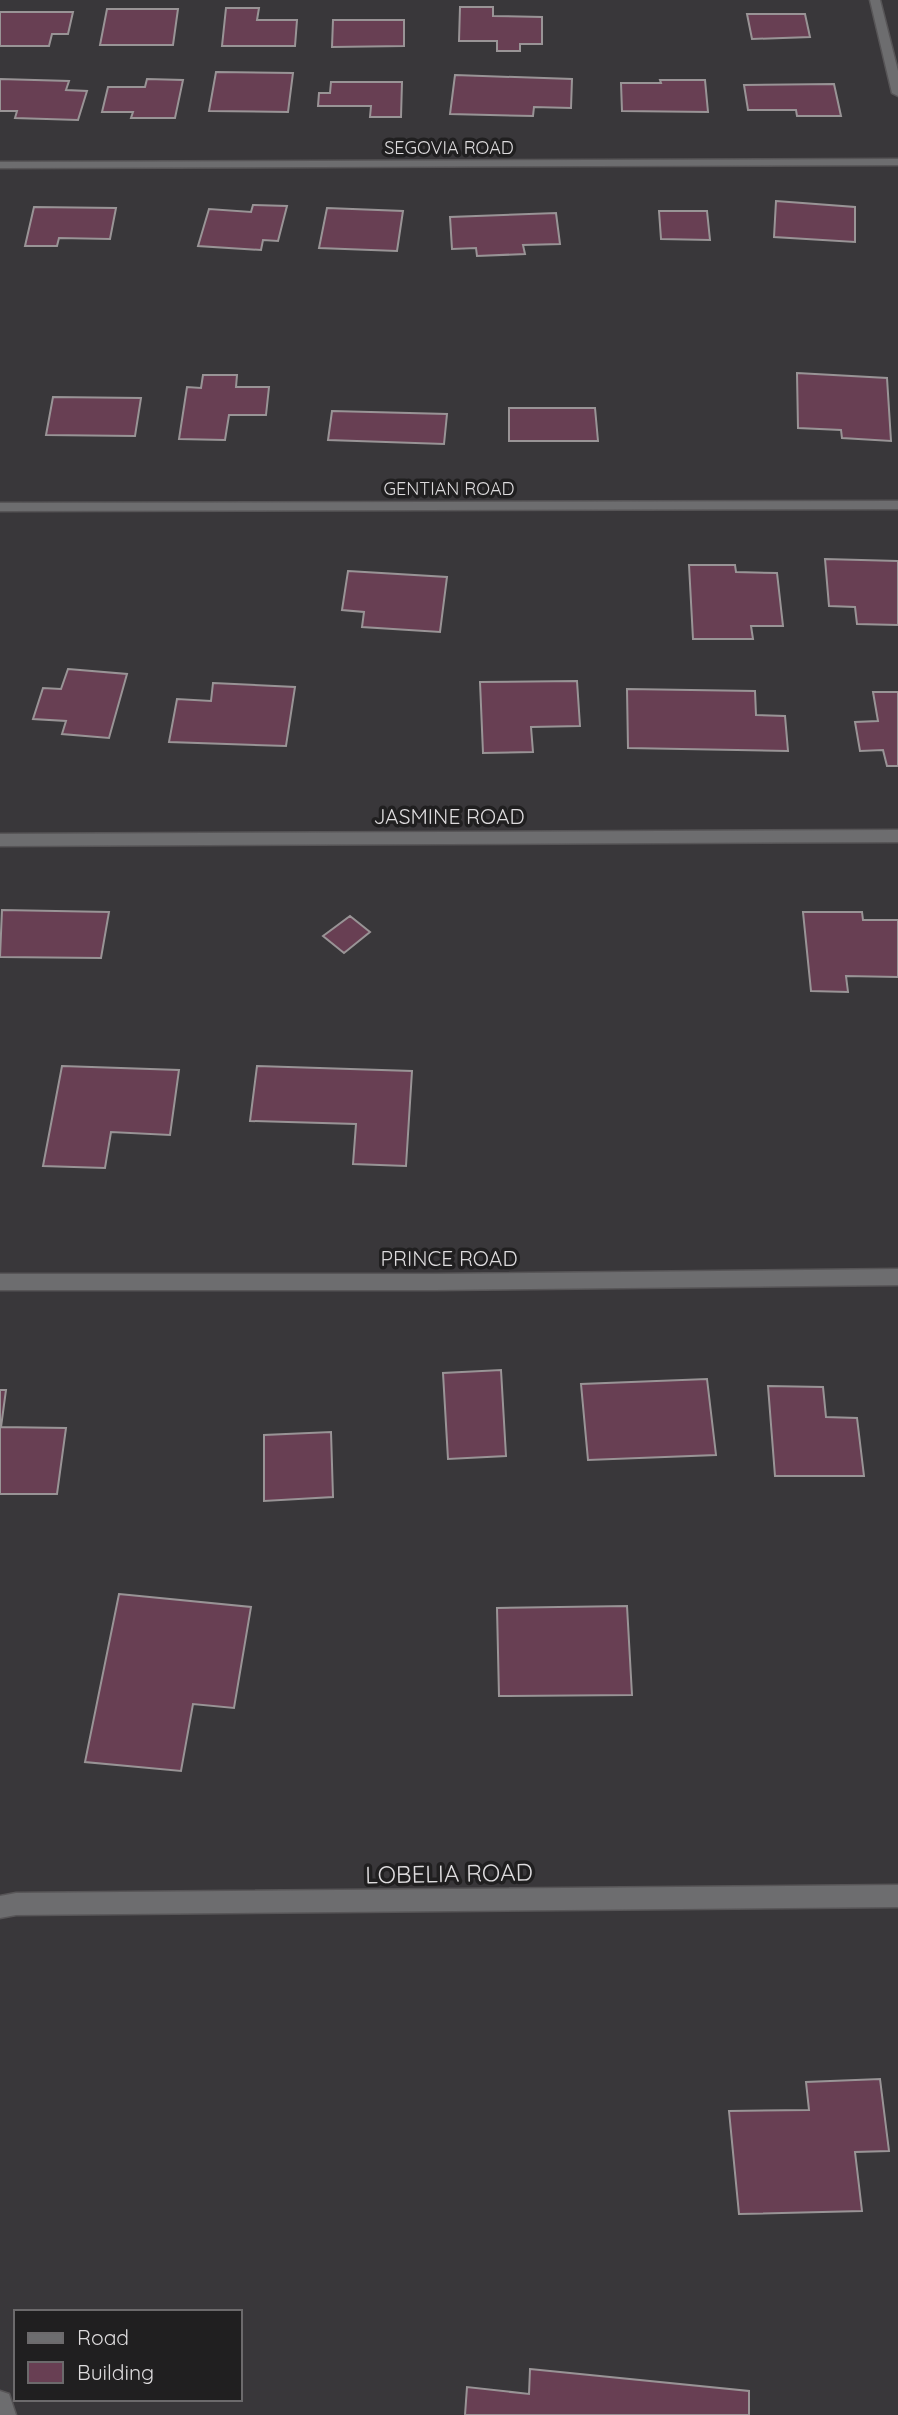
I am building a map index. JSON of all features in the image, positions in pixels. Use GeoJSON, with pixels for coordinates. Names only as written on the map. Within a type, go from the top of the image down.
{"type":"FeatureCollection","features":[{"type":"Feature","properties":{"kind":"street"},"geometry":{"type":"LineString","coordinates":[[874,0],[898,93]]}},
{"type":"Feature","properties":{"kind":"street","name":"SEGOVIA ROAD"},"geometry":{"type":"LineString","coordinates":[[0,165],[898,162]]}},
{"type":"Feature","properties":{"kind":"street","name":"GENTIAN ROAD"},"geometry":{"type":"LineString","coordinates":[[0,507],[898,505]]}},
{"type":"Feature","properties":{"kind":"street","name":"JASMINE ROAD"},"geometry":{"type":"LineString","coordinates":[[0,840],[898,836]]}},
{"type":"Feature","properties":{"kind":"street","name":"PRINCE ROAD"},"geometry":{"type":"LineString","coordinates":[[0,1282],[447,1282],[898,1277]]}},
{"type":"Feature","properties":{"kind":"street","name":"LOBELIA ROAD"},"geometry":{"type":"LineString","coordinates":[[0,1907],[16,1904],[898,1896]]}},
{"type":"Feature","properties":{"kind":"street"},"geometry":{"type":"LineString","coordinates":[[0,2403],[4,2415]]}},
{"type":"Feature","properties":{"kind":"building"},"geometry":{"type":"Polygon","coordinates":[[[460,7],[493,7],[493,16],[542,17],[542,44],[520,44],[520,51],[497,51],[497,41],[459,41],[460,7]]]}},
{"type":"Feature","properties":{"kind":"building"},"geometry":{"type":"Polygon","coordinates":[[[226,8],[259,8],[257,20],[297,20],[295,46],[222,46],[226,8]]]}},
{"type":"Feature","properties":{"kind":"building"},"geometry":{"type":"Polygon","coordinates":[[[107,9],[178,9],[173,45],[100,45],[107,9]]]}},
{"type":"Feature","properties":{"kind":"building"},"geometry":{"type":"Polygon","coordinates":[[[0,12],[73,12],[68,34],[52,34],[49,46],[0,46],[0,12]]]}},
{"type":"Feature","properties":{"kind":"building"},"geometry":{"type":"Polygon","coordinates":[[[747,14],[805,14],[810,37],[752,39],[747,14]]]}},
{"type":"Feature","properties":{"kind":"building"},"geometry":{"type":"Polygon","coordinates":[[[333,20],[404,20],[404,46],[332,47],[333,20]]]}},
{"type":"Feature","properties":{"kind":"building"},"geometry":{"type":"Polygon","coordinates":[[[216,72],[293,73],[288,112],[209,111],[216,72]]]}},
{"type":"Feature","properties":{"kind":"building"},"geometry":{"type":"Polygon","coordinates":[[[455,75],[572,79],[571,108],[534,107],[533,116],[450,114],[455,75]]]}},
{"type":"Feature","properties":{"kind":"building"},"geometry":{"type":"Polygon","coordinates":[[[0,79],[69,81],[66,90],[87,91],[78,120],[15,118],[17,111],[0,111],[0,79]]]}},
{"type":"Feature","properties":{"kind":"building"},"geometry":{"type":"Polygon","coordinates":[[[147,79],[183,80],[175,118],[131,118],[133,112],[102,112],[108,87],[145,87],[147,79]]]}},
{"type":"Feature","properties":{"kind":"building"},"geometry":{"type":"Polygon","coordinates":[[[660,80],[705,80],[708,112],[622,111],[621,83],[661,83],[660,80]]]}},
{"type":"Feature","properties":{"kind":"building"},"geometry":{"type":"Polygon","coordinates":[[[331,82],[402,82],[401,117],[370,117],[371,106],[318,106],[319,93],[330,93],[331,82]]]}},
{"type":"Feature","properties":{"kind":"building"},"geometry":{"type":"Polygon","coordinates":[[[834,84],[841,116],[797,116],[796,110],[748,110],[744,85],[834,84]]]}},
{"type":"Feature","properties":{"kind":"building"},"geometry":{"type":"Polygon","coordinates":[[[776,201],[855,207],[855,242],[774,237],[776,201]]]}},
{"type":"Feature","properties":{"kind":"building"},"geometry":{"type":"Polygon","coordinates":[[[253,205],[287,206],[278,241],[263,240],[261,250],[198,246],[209,209],[251,212],[253,205]]]}},
{"type":"Feature","properties":{"kind":"building"},"geometry":{"type":"Polygon","coordinates":[[[34,207],[116,208],[110,239],[59,238],[57,246],[25,246],[34,207]]]}},
{"type":"Feature","properties":{"kind":"building"},"geometry":{"type":"Polygon","coordinates":[[[327,208],[403,211],[397,251],[319,248],[327,208]]]}},
{"type":"Feature","properties":{"kind":"building"},"geometry":{"type":"Polygon","coordinates":[[[659,211],[707,211],[710,240],[661,239],[659,211]]]}},
{"type":"Feature","properties":{"kind":"building"},"geometry":{"type":"Polygon","coordinates":[[[556,213],[560,244],[523,245],[525,254],[477,256],[476,248],[452,249],[450,217],[556,213]]]}},
{"type":"Feature","properties":{"kind":"building"},"geometry":{"type":"Polygon","coordinates":[[[797,373],[887,378],[891,441],[842,438],[841,430],[798,428],[797,373]]]}},
{"type":"Feature","properties":{"kind":"building"},"geometry":{"type":"Polygon","coordinates":[[[203,375],[237,375],[236,387],[269,387],[266,415],[229,415],[225,440],[179,439],[187,387],[201,388],[203,375]]]}},
{"type":"Feature","properties":{"kind":"building"},"geometry":{"type":"Polygon","coordinates":[[[53,397],[141,398],[135,436],[46,435],[53,397]]]}},
{"type":"Feature","properties":{"kind":"building"},"geometry":{"type":"Polygon","coordinates":[[[509,408],[595,408],[598,441],[509,441],[509,408]]]}},
{"type":"Feature","properties":{"kind":"building"},"geometry":{"type":"Polygon","coordinates":[[[332,411],[447,414],[444,444],[328,440],[332,411]]]}},
{"type":"Feature","properties":{"kind":"building"},"geometry":{"type":"Polygon","coordinates":[[[825,559],[898,561],[898,625],[857,624],[855,607],[829,606],[825,559]]]}},
{"type":"Feature","properties":{"kind":"building"},"geometry":{"type":"Polygon","coordinates":[[[689,565],[735,565],[736,572],[777,573],[783,626],[751,626],[753,639],[693,639],[689,565]]]}},
{"type":"Feature","properties":{"kind":"building"},"geometry":{"type":"Polygon","coordinates":[[[348,571],[447,577],[440,632],[362,627],[364,612],[342,610],[348,571]]]}},
{"type":"Feature","properties":{"kind":"building"},"geometry":{"type":"Polygon","coordinates":[[[68,669],[127,674],[109,738],[62,734],[66,721],[33,719],[43,688],[61,689],[68,669]]]}},
{"type":"Feature","properties":{"kind":"building"},"geometry":{"type":"Polygon","coordinates":[[[577,681],[580,726],[531,727],[533,752],[483,753],[480,682],[577,681]]]}},
{"type":"Feature","properties":{"kind":"building"},"geometry":{"type":"Polygon","coordinates":[[[213,683],[295,687],[286,746],[169,742],[177,699],[211,701],[213,683]]]}},
{"type":"Feature","properties":{"kind":"building"},"geometry":{"type":"Polygon","coordinates":[[[627,689],[755,691],[756,715],[785,716],[788,751],[628,748],[627,689]]]}},
{"type":"Feature","properties":{"kind":"building"},"geometry":{"type":"Polygon","coordinates":[[[873,692],[898,692],[898,766],[887,766],[883,750],[860,751],[855,722],[878,721],[873,692]]]}},
{"type":"Feature","properties":{"kind":"building"},"geometry":{"type":"Polygon","coordinates":[[[2,910],[109,912],[101,958],[0,957],[2,910]]]}},
{"type":"Feature","properties":{"kind":"building"},"geometry":{"type":"Polygon","coordinates":[[[803,912],[862,912],[863,920],[898,920],[898,977],[846,976],[848,992],[811,991],[803,912]]]}},
{"type":"Feature","properties":{"kind":"building"},"geometry":{"type":"Polygon","coordinates":[[[350,916],[370,932],[344,953],[323,936],[350,916]]]}},
{"type":"Feature","properties":{"kind":"building"},"geometry":{"type":"Polygon","coordinates":[[[62,1066],[179,1070],[170,1135],[111,1132],[105,1168],[43,1166],[62,1066]]]}},
{"type":"Feature","properties":{"kind":"building"},"geometry":{"type":"Polygon","coordinates":[[[257,1066],[412,1071],[406,1166],[353,1164],[356,1124],[250,1121],[257,1066]]]}},
{"type":"Feature","properties":{"kind":"building"},"geometry":{"type":"Polygon","coordinates":[[[501,1370],[506,1456],[448,1459],[443,1373],[501,1370]]]}},
{"type":"Feature","properties":{"kind":"building"},"geometry":{"type":"Polygon","coordinates":[[[707,1379],[716,1455],[588,1460],[581,1384],[707,1379]]]}},
{"type":"Feature","properties":{"kind":"building"},"geometry":{"type":"Polygon","coordinates":[[[768,1386],[823,1387],[826,1417],[857,1418],[864,1476],[775,1476],[768,1386]]]}},
{"type":"Feature","properties":{"kind":"building"},"geometry":{"type":"Polygon","coordinates":[[[0,1390],[6,1390],[1,1427],[66,1428],[57,1494],[0,1494],[0,1390]]]}},
{"type":"Feature","properties":{"kind":"building"},"geometry":{"type":"Polygon","coordinates":[[[331,1432],[333,1497],[264,1501],[264,1435],[331,1432]]]}},
{"type":"Feature","properties":{"kind":"building"},"geometry":{"type":"Polygon","coordinates":[[[119,1594],[251,1607],[234,1708],[193,1704],[181,1771],[85,1762],[119,1594]]]}},
{"type":"Feature","properties":{"kind":"building"},"geometry":{"type":"Polygon","coordinates":[[[627,1606],[632,1695],[499,1696],[497,1608],[627,1606]]]}},
{"type":"Feature","properties":{"kind":"building"},"geometry":{"type":"Polygon","coordinates":[[[880,2079],[889,2151],[855,2152],[862,2211],[739,2214],[729,2111],[809,2110],[806,2082],[880,2079]]]}},
{"type":"Feature","properties":{"kind":"building"},"geometry":{"type":"Polygon","coordinates":[[[530,2369],[749,2391],[749,2415],[465,2415],[467,2387],[529,2394],[530,2369]]]}}]}
